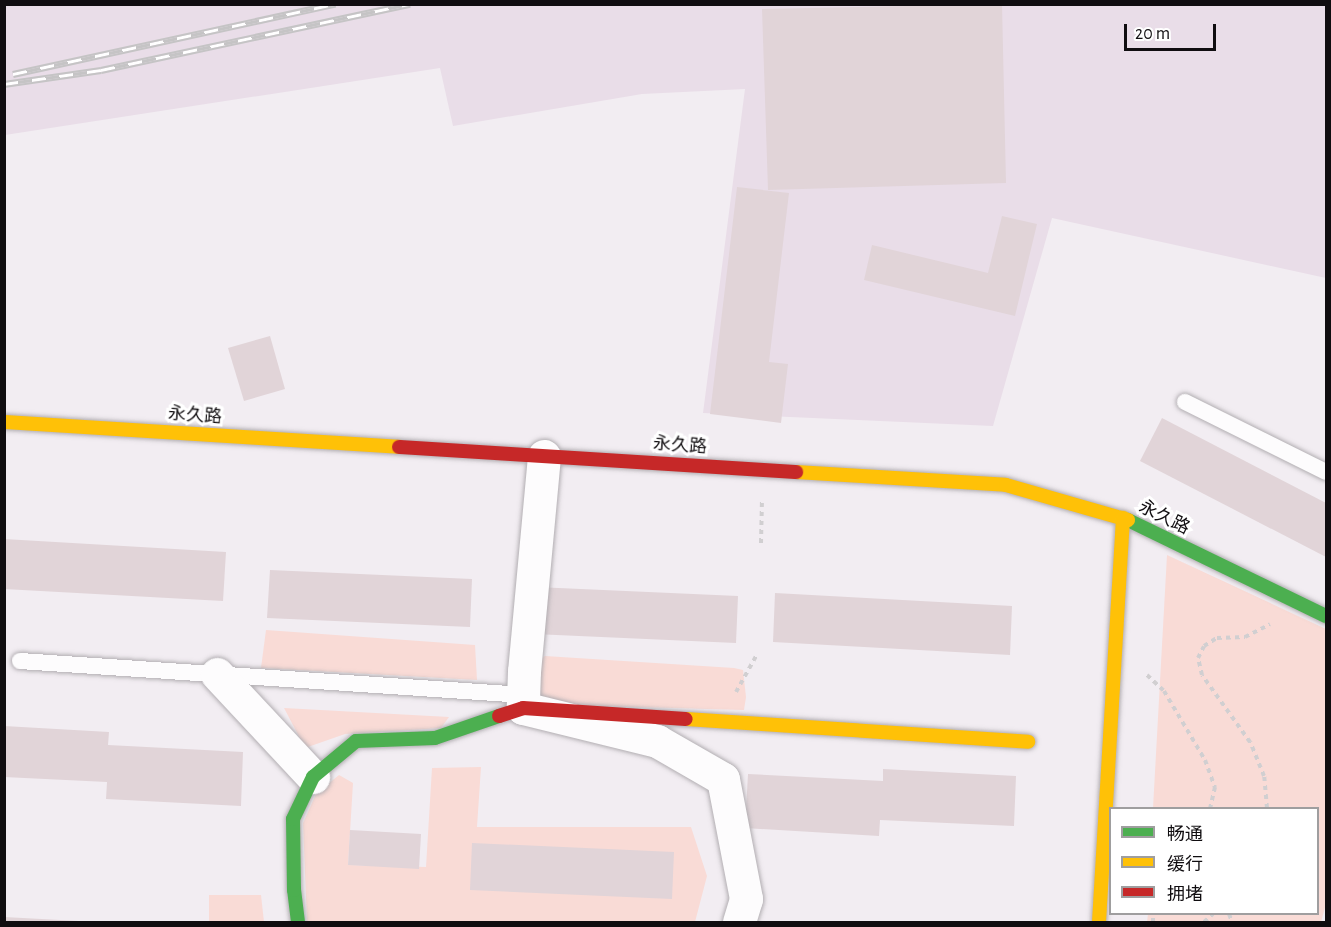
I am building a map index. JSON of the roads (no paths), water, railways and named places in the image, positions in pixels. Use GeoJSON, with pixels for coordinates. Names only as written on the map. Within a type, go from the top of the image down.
{"type":"FeatureCollection","features":[{"type":"Feature","properties":{"kind":"main road","name":"永久路"},"geometry":{"type":"LineString","coordinates":[[4,422],[1005,485],[1123,518],[1326,616]]}},
{"type":"Feature","properties":{"kind":"main road"},"geometry":{"type":"LineString","coordinates":[[1099,922],[1123,518]]}},
{"type":"Feature","properties":{"kind":"main road"},"geometry":{"type":"LineString","coordinates":[[298,922],[294,890],[293,819],[313,777],[356,741],[435,738],[524,701],[1028,742]]}},
{"type":"Feature","properties":{"kind":"street"},"geometry":{"type":"LineString","coordinates":[[544,456],[524,701],[657,741],[723,779],[746,899],[739,922]]}},
{"type":"Feature","properties":{"kind":"street"},"geometry":{"type":"LineString","coordinates":[[217,674],[313,777]]}},
{"type":"Feature","properties":{"kind":"lane"},"geometry":{"type":"LineString","coordinates":[[1185,402],[1326,472]]}},
{"type":"Feature","properties":{"kind":"lane"},"geometry":{"type":"LineString","coordinates":[[20,662],[217,674],[524,701]]}},
{"type":"Feature","properties":{"kind":"railway"},"geometry":{"type":"LineString","coordinates":[[13,74],[335,4]]}},
{"type":"Feature","properties":{"kind":"railway"},"geometry":{"type":"LineString","coordinates":[[4,84],[101,70],[410,4]]}}]}
